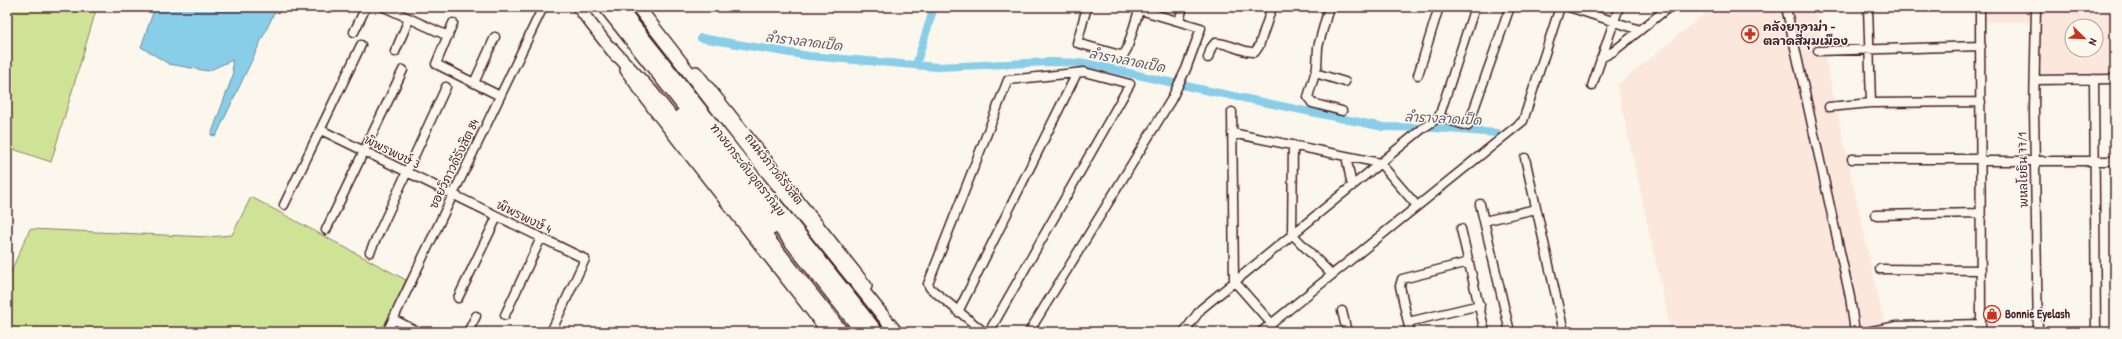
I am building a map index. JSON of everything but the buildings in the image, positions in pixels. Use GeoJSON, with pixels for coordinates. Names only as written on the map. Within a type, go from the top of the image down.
{"type":"FeatureCollection","features":[{"type":"Feature","properties":{"kind":"highway"},"geometry":{"type":"LineString","coordinates":[[596,7],[853,332]]}},
{"type":"Feature","properties":{"kind":"highway","name":"ทางยกระดับอุตราภิมุข"},"geometry":{"type":"LineString","coordinates":[[605,7],[862,332]]}},
{"type":"Feature","properties":{"kind":"highway","name":"ทางยกระดับอุตราภิมุข"},"geometry":{"type":"LineString","coordinates":[[619,7],[877,332]]}},
{"type":"Feature","properties":{"kind":"highway","name":"ถนนวิภาวดีรังสิต"},"geometry":{"type":"LineString","coordinates":[[627,7],[883,332]]}},
{"type":"Feature","properties":{"kind":"highway"},"geometry":{"type":"LineString","coordinates":[[638,7],[751,152],[896,332]]}},
{"type":"Feature","properties":{"kind":"highway"},"geometry":{"type":"LineString","coordinates":[[611,48],[651,92],[725,187],[842,332]]}},
{"type":"Feature","properties":{"kind":"main road"},"geometry":{"type":"LineString","coordinates":[[578,7],[611,48],[653,108],[828,332]]}},
{"type":"Feature","properties":{"kind":"main road","name":"ถนนวิภาวดีรังสิต"},"geometry":{"type":"LineString","coordinates":[[643,7],[903,332]]}},
{"type":"Feature","properties":{"kind":"street"},"geometry":{"type":"LineString","coordinates":[[354,32],[366,7]]}},
{"type":"Feature","properties":{"kind":"street"},"geometry":{"type":"LineString","coordinates":[[384,7],[448,36]]}},
{"type":"Feature","properties":{"kind":"street","name":"ซอยวิภาวดีรังสิต 84"},"geometry":{"type":"LineString","coordinates":[[387,332],[543,7]]}},
{"type":"Feature","properties":{"kind":"street"},"geometry":{"type":"LineString","coordinates":[[1029,332],[1178,86],[1195,48],[1201,28],[1140,9],[1127,49],[1124,54],[1120,55],[1077,43],[1087,7]]}},
{"type":"Feature","properties":{"kind":"street"},"geometry":{"type":"LineString","coordinates":[[1179,21],[1183,7]]}},
{"type":"Feature","properties":{"kind":"street"},"geometry":{"type":"LineString","coordinates":[[1208,58],[1211,48],[1215,43],[1255,52],[1259,46],[1272,7]]}},
{"type":"Feature","properties":{"kind":"street"},"geometry":{"type":"LineString","coordinates":[[1330,7],[1318,47],[1319,59],[1309,90],[1310,101],[1342,111]]}},
{"type":"Feature","properties":{"kind":"street"},"geometry":{"type":"LineString","coordinates":[[1418,75],[1439,7]]}},
{"type":"Feature","properties":{"kind":"street"},"geometry":{"type":"LineString","coordinates":[[1184,332],[1201,309],[1234,281],[1380,162],[1438,117],[1475,7]]}},
{"type":"Feature","properties":{"kind":"street"},"geometry":{"type":"LineString","coordinates":[[1438,117],[1468,126],[1510,7]]}},
{"type":"Feature","properties":{"kind":"street"},"geometry":{"type":"LineString","coordinates":[[1261,332],[1523,121],[1560,7]]}},
{"type":"Feature","properties":{"kind":"street"},"geometry":{"type":"LineString","coordinates":[[1569,7],[1640,30]]}},
{"type":"Feature","properties":{"kind":"street"},"geometry":{"type":"LineString","coordinates":[[1592,86],[1619,7]]}},
{"type":"Feature","properties":{"kind":"street"},"geometry":{"type":"LineString","coordinates":[[1601,58],[1614,51],[1669,7]]}},
{"type":"Feature","properties":{"kind":"street"},"geometry":{"type":"LineString","coordinates":[[1868,7],[1870,103]]}},
{"type":"Feature","properties":{"kind":"street"},"geometry":{"type":"LineString","coordinates":[[1866,332],[1897,326],[1981,328],[1980,7]]}},
{"type":"Feature","properties":{"kind":"street","name":"พหลโยธิน 77/1"},"geometry":{"type":"LineString","coordinates":[[2036,7],[2035,161],[2038,332]]}},
{"type":"Feature","properties":{"kind":"street"},"geometry":{"type":"LineString","coordinates":[[1786,9],[1850,296],[1855,332]]}},
{"type":"Feature","properties":{"kind":"street"},"geometry":{"type":"LineString","coordinates":[[395,52],[409,18]]}},
{"type":"Feature","properties":{"kind":"street"},"geometry":{"type":"LineString","coordinates":[[453,23],[436,64],[500,96]]}},
{"type":"Feature","properties":{"kind":"street"},"geometry":{"type":"LineString","coordinates":[[474,83],[495,37]]}},
{"type":"Feature","properties":{"kind":"street"},"geometry":{"type":"LineString","coordinates":[[284,206],[361,45]]}},
{"type":"Feature","properties":{"kind":"street"},"geometry":{"type":"LineString","coordinates":[[1818,51],[1870,48],[1981,46]]}},
{"type":"Feature","properties":{"kind":"street"},"geometry":{"type":"LineString","coordinates":[[326,230],[402,70]]}},
{"type":"Feature","properties":{"kind":"street"},"geometry":{"type":"LineString","coordinates":[[958,312],[1078,73]]}},
{"type":"Feature","properties":{"kind":"street"},"geometry":{"type":"LineString","coordinates":[[984,332],[958,312],[930,288],[928,284],[1008,80],[1078,73],[1095,74],[1130,84],[989,332]]}},
{"type":"Feature","properties":{"kind":"street"},"geometry":{"type":"LineString","coordinates":[[1315,73],[1344,82]]}},
{"type":"Feature","properties":{"kind":"street"},"geometry":{"type":"LineString","coordinates":[[2094,79],[2096,332]]}},
{"type":"Feature","properties":{"kind":"street"},"geometry":{"type":"LineString","coordinates":[[2035,80],[2115,79]]}},
{"type":"Feature","properties":{"kind":"street"},"geometry":{"type":"LineString","coordinates":[[370,252],[446,87]]}},
{"type":"Feature","properties":{"kind":"street"},"geometry":{"type":"LineString","coordinates":[[1829,107],[1870,103],[1981,102]]}},
{"type":"Feature","properties":{"kind":"street"},"geometry":{"type":"LineString","coordinates":[[1232,112],[1234,281],[1272,324]]}},
{"type":"Feature","properties":{"kind":"street","name":"พิพรพงษ์ 3"},"geometry":{"type":"LineString","coordinates":[[321,130],[453,195]]}},
{"type":"Feature","properties":{"kind":"street"},"geometry":{"type":"LineString","coordinates":[[1232,133],[1380,162],[1417,206]]}},
{"type":"Feature","properties":{"kind":"street"},"geometry":{"type":"LineString","coordinates":[[1293,145],[1292,234],[1332,275]]}},
{"type":"Feature","properties":{"kind":"street"},"geometry":{"type":"LineString","coordinates":[[1346,156],[1352,186]]}},
{"type":"Feature","properties":{"kind":"street"},"geometry":{"type":"LineString","coordinates":[[1525,158],[1564,332]]}},
{"type":"Feature","properties":{"kind":"street"},"geometry":{"type":"LineString","coordinates":[[1852,159],[2115,161]]}},
{"type":"Feature","properties":{"kind":"street","name":"พิพรพงษ์ 4"},"geometry":{"type":"LineString","coordinates":[[453,195],[585,259],[551,332]]}},
{"type":"Feature","properties":{"kind":"street"},"geometry":{"type":"LineString","coordinates":[[1480,204],[1510,332]]}},
{"type":"Feature","properties":{"kind":"street"},"geometry":{"type":"LineString","coordinates":[[1484,221],[1536,209]]}},
{"type":"Feature","properties":{"kind":"street"},"geometry":{"type":"LineString","coordinates":[[1875,215],[1980,213]]}},
{"type":"Feature","properties":{"kind":"street"},"geometry":{"type":"LineString","coordinates":[[458,298],[497,217]]}},
{"type":"Feature","properties":{"kind":"street"},"geometry":{"type":"LineString","coordinates":[[1461,229],[1480,305],[1485,332]]}},
{"type":"Feature","properties":{"kind":"street"},"geometry":{"type":"LineString","coordinates":[[505,315],[541,238]]}},
{"type":"Feature","properties":{"kind":"street"},"geometry":{"type":"LineString","coordinates":[[1410,332],[1400,286],[1402,279],[1469,262]]}},
{"type":"Feature","properties":{"kind":"street"},"geometry":{"type":"LineString","coordinates":[[1880,269],[1980,270]]}},
{"type":"Feature","properties":{"kind":"street"},"geometry":{"type":"LineString","coordinates":[[1408,322],[1480,305]]}},
{"type":"Feature","properties":{"kind":"street"},"geometry":{"type":"LineString","coordinates":[[1342,311],[1346,332]]}},
{"type":"Feature","properties":{"kind":"street"},"geometry":{"type":"LineString","coordinates":[[468,332],[476,316]]}},
{"type":"Feature","properties":{"kind":"street"},"geometry":{"type":"LineString","coordinates":[[393,319],[418,332]]}},
{"type":"Feature","properties":{"kind":"shaded area"},"geometry":{"type":"Polygon","coordinates":[[[1713,7],[1814,7],[1886,332],[1671,332],[1617,85],[1713,7]]]}},
{"type":"Feature","properties":{"kind":"shaded area"},"geometry":{"type":"Polygon","coordinates":[[[1974,7],[2115,7],[2115,84],[2032,83],[2033,22],[1974,22],[1974,7]]]}},
{"type":"Feature","properties":{"kind":"green space"},"geometry":{"type":"Polygon","coordinates":[[[7,7],[97,7],[51,162],[7,147],[7,7]]]}},
{"type":"Feature","properties":{"kind":"green space"},"geometry":{"type":"Polygon","coordinates":[[[251,197],[406,280],[383,332],[7,332],[7,288],[12,269],[30,229],[208,237],[232,235],[251,197]]]}},
{"type":"Feature","properties":{"kind":"water"},"geometry":{"type":"Polygon","coordinates":[[[155,7],[277,7],[216,136],[211,135],[233,75],[232,60],[208,71],[169,64],[141,47],[155,7]]]}},
{"type":"Feature","properties":{"kind":"waterway"},"geometry":{"type":"LineString","coordinates":[[916,65],[934,7]]}},
{"type":"Feature","properties":{"kind":"waterway","name":"ลำรางลาดเป็ด"},"geometry":{"type":"LineString","coordinates":[[701,38],[809,56],[937,67],[1051,62],[1085,63],[1195,88],[1383,127],[1435,128],[1497,133]]}},
{"type":"Feature","properties":{"kind":"place","name":"คลังยาอาม่า - ตลาดสี่มุมเมือง"},"geometry":{"type":"Point","coordinates":[1750,34]}},
{"type":"Feature","properties":{"kind":"place","name":"Bonnie Eyelash"},"geometry":{"type":"Point","coordinates":[1992,314]}}]}
